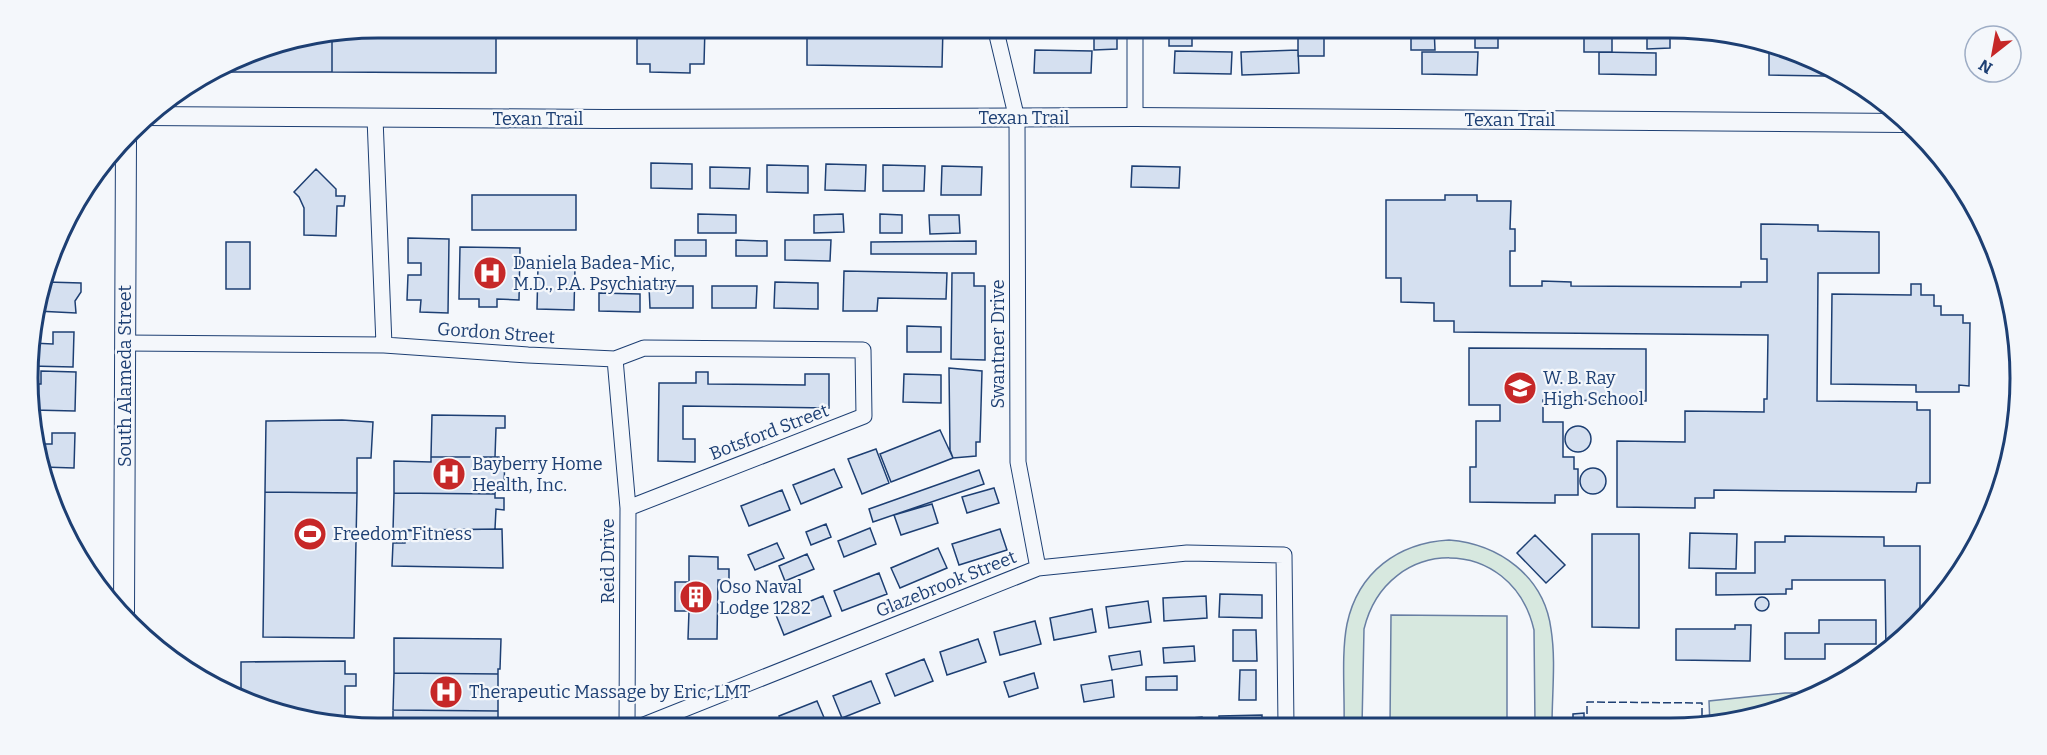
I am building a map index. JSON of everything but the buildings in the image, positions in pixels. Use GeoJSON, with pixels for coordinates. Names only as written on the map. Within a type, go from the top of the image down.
{"type":"FeatureCollection","features":[{"type":"Feature","properties":{"kind":"main road","name":"South Alameda Street"},"geometry":{"type":"LineString","coordinates":[[124,604],[126,149]]}},
{"type":"Feature","properties":{"kind":"street","name":"Swantner Drive"},"geometry":{"type":"LineString","coordinates":[[998,38],[1017,119],[1018,462],[1038,568]]}},
{"type":"Feature","properties":{"kind":"street"},"geometry":{"type":"LineString","coordinates":[[1135,38],[1135,117]]}},
{"type":"Feature","properties":{"kind":"street","name":"Texan Trail"},"geometry":{"type":"LineString","coordinates":[[161,116],[1017,119],[1135,117],[1895,123]]}},
{"type":"Feature","properties":{"kind":"street"},"geometry":{"type":"LineString","coordinates":[[375,118],[384,345]]}},
{"type":"Feature","properties":{"kind":"street","name":"Gordon Street"},"geometry":{"type":"LineString","coordinates":[[124,343],[384,345],[615,359],[644,348],[863,350]]}},
{"type":"Feature","properties":{"kind":"street","name":"Botsford Street"},"geometry":{"type":"LineString","coordinates":[[628,508],[864,416],[863,350]]}},
{"type":"Feature","properties":{"kind":"street","name":"Reid Drive"},"geometry":{"type":"LineString","coordinates":[[615,359],[628,508],[627,718]]}},
{"type":"Feature","properties":{"kind":"street","name":"Glazebrook Street"},"geometry":{"type":"LineString","coordinates":[[662,718],[1038,568],[1187,553],[1284,555],[1286,718]]}},
{"type":"Feature","properties":{"kind":"shaded area"},"geometry":{"type":"Polygon","coordinates":[[[1449,540],[1485,548],[1516,566],[1539,593],[1547,610],[1551,629],[1554,665],[1552,718],[1535,718],[1534,630],[1521,598],[1501,576],[1477,562],[1449,558],[1422,562],[1397,576],[1377,598],[1364,629],[1362,718],[1344,718],[1345,636],[1352,606],[1360,589],[1371,575],[1397,554],[1430,542],[1449,540]]]}},
{"type":"Feature","properties":{"kind":"shaded area"},"geometry":{"type":"Polygon","coordinates":[[[1391,615],[1507,616],[1507,718],[1390,718],[1391,615]]]}},
{"type":"Feature","properties":{"kind":"shaded area"},"geometry":{"type":"Polygon","coordinates":[[[1797,693],[1757,706],[1710,715],[1709,701],[1797,693]]]}},
{"type":"Feature","properties":{"kind":"fence"},"geometry":{"type":"LineString","coordinates":[[1587,718],[1587,702],[1702,703],[1702,716]]}},
{"type":"Feature","properties":{"kind":"place","name":"Daniela Badea-Mic, M.D., P.A. Psychiatry"},"geometry":{"type":"Point","coordinates":[490,273]}},
{"type":"Feature","properties":{"kind":"place","name":"W. B. Ray High School"},"geometry":{"type":"Point","coordinates":[1520,388]}},
{"type":"Feature","properties":{"kind":"place","name":"Bayberry Home Health, Inc."},"geometry":{"type":"Point","coordinates":[449,474]}},
{"type":"Feature","properties":{"kind":"place","name":"Freedom Fitness"},"geometry":{"type":"Point","coordinates":[310,534]}},
{"type":"Feature","properties":{"kind":"place","name":"Oso Naval Lodge 1282"},"geometry":{"type":"Point","coordinates":[696,597]}},
{"type":"Feature","properties":{"kind":"place","name":"Therapeutic Massage by Eric, LMT"},"geometry":{"type":"Point","coordinates":[446,692]}}]}
